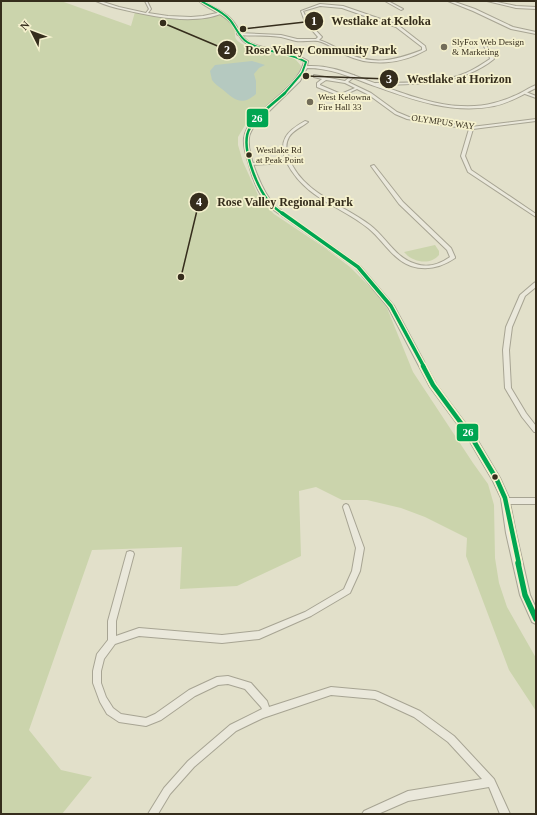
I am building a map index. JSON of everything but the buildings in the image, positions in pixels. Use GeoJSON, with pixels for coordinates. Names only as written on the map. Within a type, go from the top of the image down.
{"type":"FeatureCollection","features":[{"type":"Feature","properties":{"kind":"street"},"geometry":{"type":"LineString","coordinates":[[97,1],[148,13],[192,18],[222,13]]}},
{"type":"Feature","properties":{"kind":"street"},"geometry":{"type":"LineString","coordinates":[[146,1],[150,9],[148,13]]}},
{"type":"Feature","properties":{"kind":"street"},"geometry":{"type":"LineString","coordinates":[[201,1],[222,13],[233,22],[238,34],[245,42],[287,52],[300,57],[306,62],[306,67],[285,93],[264,112],[248,132],[246,142],[247,149],[260,191],[272,207],[358,267],[390,306],[433,385],[472,438],[497,480],[506,501],[511,533],[525,595],[536,619]]}},
{"type":"Feature","properties":{"kind":"street"},"geometry":{"type":"LineString","coordinates":[[386,1],[402,9]]}},
{"type":"Feature","properties":{"kind":"street"},"geometry":{"type":"LineString","coordinates":[[449,1],[474,10],[512,28],[536,33]]}},
{"type":"Feature","properties":{"kind":"street"},"geometry":{"type":"LineString","coordinates":[[488,1],[516,7],[536,8]]}},
{"type":"Feature","properties":{"kind":"street"},"geometry":{"type":"LineString","coordinates":[[238,34],[280,36],[297,40],[317,40],[328,43],[356,59],[379,63],[392,62],[424,50],[424,47],[397,26],[333,6],[320,5],[302,11],[302,16],[310,28],[320,37],[317,40]]}},
{"type":"Feature","properties":{"kind":"street"},"geometry":{"type":"LineString","coordinates":[[376,84],[437,82],[462,75],[492,59],[491,55],[483,44]]}},
{"type":"Feature","properties":{"kind":"street"},"geometry":{"type":"LineString","coordinates":[[306,67],[328,68],[432,104],[463,108],[499,103],[526,93],[536,86]]}},
{"type":"Feature","properties":{"kind":"street","name":"OLYMPUS WAY"},"geometry":{"type":"LineString","coordinates":[[315,76],[346,82],[370,94],[396,113],[408,118],[471,128],[536,120]]}},
{"type":"Feature","properties":{"kind":"street"},"geometry":{"type":"LineString","coordinates":[[346,82],[353,76]]}},
{"type":"Feature","properties":{"kind":"street"},"geometry":{"type":"LineString","coordinates":[[325,79],[318,84],[318,86],[341,95],[357,88]]}},
{"type":"Feature","properties":{"kind":"street"},"geometry":{"type":"LineString","coordinates":[[526,93],[536,97]]}},
{"type":"Feature","properties":{"kind":"street"},"geometry":{"type":"LineString","coordinates":[[306,122],[295,128],[286,138],[284,150],[299,179],[314,193],[368,226],[401,259],[412,265],[428,267],[444,264],[453,257],[449,249],[401,203],[373,166]]}},
{"type":"Feature","properties":{"kind":"street"},"geometry":{"type":"LineString","coordinates":[[471,128],[463,156],[469,171],[536,216]]}},
{"type":"Feature","properties":{"kind":"street"},"geometry":{"type":"LineString","coordinates":[[251,164],[289,162]]}},
{"type":"Feature","properties":{"kind":"street"},"geometry":{"type":"LineString","coordinates":[[536,284],[523,295],[509,327],[506,350],[508,388],[524,415],[536,430]]}},
{"type":"Feature","properties":{"kind":"street"},"geometry":{"type":"LineString","coordinates":[[506,501],[536,501]]}},
{"type":"Feature","properties":{"kind":"street"},"geometry":{"type":"LineString","coordinates":[[267,712],[264,704],[248,686],[228,680],[217,681],[192,693],[158,717],[146,722],[119,718],[110,711],[103,699],[97,683],[97,670],[100,657],[112,641],[139,632],[222,639],[259,635],[308,614],[348,591],[356,572],[360,548],[346,507]]}},
{"type":"Feature","properties":{"kind":"street"},"geometry":{"type":"LineString","coordinates":[[112,641],[112,621],[130,554]]}},
{"type":"Feature","properties":{"kind":"street"},"geometry":{"type":"LineString","coordinates":[[153,814],[167,791],[191,764],[233,728],[267,712],[331,691],[375,695],[417,714],[451,739],[491,782],[505,814]]}},
{"type":"Feature","properties":{"kind":"street"},"geometry":{"type":"LineString","coordinates":[[367,814],[408,796],[491,782]]}},
{"type":"Feature","properties":{"kind":"green space"},"geometry":{"type":"Polygon","coordinates":[[[1,1],[61,1],[131,26],[135,12],[178,19],[200,19],[222,14],[233,26],[235,30],[235,37],[239,42],[254,49],[288,55],[301,66],[286,87],[247,122],[238,137],[238,145],[243,162],[258,195],[264,204],[274,214],[325,248],[350,267],[371,288],[387,308],[413,372],[488,484],[494,505],[495,558],[499,583],[507,607],[536,658],[536,711],[509,670],[466,556],[467,538],[425,517],[401,508],[367,500],[342,500],[316,487],[299,491],[301,556],[237,586],[180,589],[182,547],[92,550],[29,730],[61,770],[92,777],[62,814],[1,814],[1,1]]]}},
{"type":"Feature","properties":{"kind":"green space"},"geometry":{"type":"Polygon","coordinates":[[[435,245],[439,251],[439,255],[431,261],[426,262],[416,260],[404,252],[435,245]]]}},
{"type":"Feature","properties":{"kind":"shaded area"},"geometry":{"type":"Polygon","coordinates":[[[252,61],[265,65],[259,68],[254,74],[256,81],[256,94],[251,98],[242,101],[238,100],[212,80],[210,71],[215,65],[252,61]]]}},
{"type":"Feature","properties":{"kind":"transit line","name":"26"},"geometry":{"type":"LineString","coordinates":[[201,1],[226,16],[232,22],[242,38],[248,43],[292,55],[306,62],[302,73],[294,84],[256,119],[249,128],[246,137],[246,144],[257,181],[265,197],[273,207],[358,267],[391,306],[433,385],[472,438],[497,480],[505,498],[525,595],[536,619]]}},
{"type":"Feature","properties":{"kind":"place","name":"Rose Valley Community Park"},"geometry":{"type":"Point","coordinates":[163,23]}},
{"type":"Feature","properties":{"kind":"place","name":"Westlake at Keloka"},"geometry":{"type":"Point","coordinates":[243,29]}},
{"type":"Feature","properties":{"kind":"place","name":"SlyFox Web Design & Marketing"},"geometry":{"type":"Point","coordinates":[444,47]}},
{"type":"Feature","properties":{"kind":"place","name":"Westlake at Horizon"},"geometry":{"type":"Point","coordinates":[306,76]}},
{"type":"Feature","properties":{"kind":"place","name":"West Kelowna Fire Hall 33"},"geometry":{"type":"Point","coordinates":[310,102]}},
{"type":"Feature","properties":{"kind":"place","name":"Westlake Rd at Peak Point"},"geometry":{"type":"Point","coordinates":[249,155]}},
{"type":"Feature","properties":{"kind":"place","name":"Rose Valley Regional Park"},"geometry":{"type":"Point","coordinates":[181,277]}}]}
